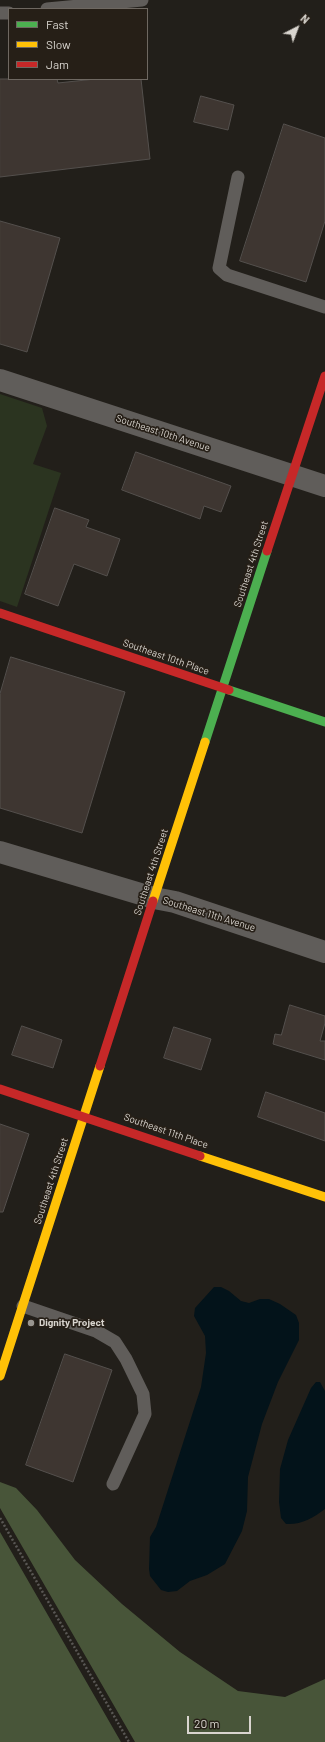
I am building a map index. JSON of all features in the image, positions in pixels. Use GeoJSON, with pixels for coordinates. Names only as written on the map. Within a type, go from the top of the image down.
{"type":"FeatureCollection","features":[{"type":"Feature","properties":{"kind":"street","name":"Southeast 4th Street"},"geometry":{"type":"LineString","coordinates":[[0,1376],[5,1342],[23,1306],[222,688],[325,376]]}},
{"type":"Feature","properties":{"kind":"street","name":"Southeast 10th Avenue"},"geometry":{"type":"LineString","coordinates":[[0,380],[325,486]]}},
{"type":"Feature","properties":{"kind":"street","name":"Southeast 10th Place"},"geometry":{"type":"LineString","coordinates":[[0,614],[325,722]]}},
{"type":"Feature","properties":{"kind":"street","name":"Southeast 11th Avenue"},"geometry":{"type":"LineString","coordinates":[[0,852],[154,898],[175,902],[325,952]]}},
{"type":"Feature","properties":{"kind":"street","name":"Southeast 11th Place"},"geometry":{"type":"LineString","coordinates":[[0,1089],[84,1115],[325,1197]]}},
{"type":"Feature","properties":{"kind":"lane"},"geometry":{"type":"LineString","coordinates":[[58,8],[142,0]]}},
{"type":"Feature","properties":{"kind":"lane"},"geometry":{"type":"LineString","coordinates":[[238,176],[219,268],[226,275],[325,307]]}},
{"type":"Feature","properties":{"kind":"lane"},"geometry":{"type":"LineString","coordinates":[[23,1306],[96,1331],[115,1342],[126,1360],[143,1394],[145,1414],[113,1484]]}},
{"type":"Feature","properties":{"kind":"path"},"geometry":{"type":"LineString","coordinates":[[0,1518],[129,1742]]}},
{"type":"Feature","properties":{"kind":"green space"},"geometry":{"type":"Polygon","coordinates":[[[0,394],[42,408],[47,426],[33,464],[61,473],[17,607],[0,601],[0,394]]]}},
{"type":"Feature","properties":{"kind":"green space"},"geometry":{"type":"Polygon","coordinates":[[[0,1482],[16,1488],[37,1510],[75,1560],[122,1604],[180,1652],[238,1691],[285,1697],[325,1679],[325,1742],[135,1742],[0,1508],[0,1482]]]}},
{"type":"Feature","properties":{"kind":"green space"},"geometry":{"type":"Polygon","coordinates":[[[0,1532],[121,1742],[0,1742],[0,1532]]]}},
{"type":"Feature","properties":{"kind":"shaded area"},"geometry":{"type":"Polygon","coordinates":[[[214,1287],[221,1287],[229,1291],[241,1301],[249,1303],[260,1299],[269,1299],[280,1304],[296,1315],[299,1323],[299,1340],[278,1382],[262,1424],[248,1477],[247,1511],[242,1531],[225,1564],[207,1575],[190,1581],[177,1591],[168,1592],[161,1590],[150,1576],[150,1537],[156,1527],[201,1387],[206,1353],[205,1336],[194,1316],[195,1308],[214,1287]]]}},
{"type":"Feature","properties":{"kind":"shaded area"},"geometry":{"type":"Polygon","coordinates":[[[316,1382],[320,1382],[325,1391],[325,1509],[307,1520],[286,1524],[281,1518],[279,1502],[280,1469],[288,1440],[311,1388],[316,1382]]]}},
{"type":"Feature","properties":{"kind":"building"},"geometry":{"type":"Polygon","coordinates":[[[0,79],[57,80],[58,83],[86,80],[141,80],[150,159],[0,177],[0,79]]]}},
{"type":"Feature","properties":{"kind":"building"},"geometry":{"type":"Polygon","coordinates":[[[201,96],[234,105],[228,130],[194,122],[201,96]]]}},
{"type":"Feature","properties":{"kind":"building"},"geometry":{"type":"Polygon","coordinates":[[[284,124],[325,138],[325,221],[306,282],[240,261],[284,124]]]}},
{"type":"Feature","properties":{"kind":"building"},"geometry":{"type":"Polygon","coordinates":[[[0,221],[60,238],[27,352],[0,344],[0,221]]]}},
{"type":"Feature","properties":{"kind":"building"},"geometry":{"type":"Polygon","coordinates":[[[136,452],[231,486],[221,512],[204,506],[200,519],[122,490],[136,452]]]}},
{"type":"Feature","properties":{"kind":"building"},"geometry":{"type":"Polygon","coordinates":[[[55,508],[89,520],[86,527],[120,539],[107,576],[74,564],[58,606],[25,594],[55,508]]]}},
{"type":"Feature","properties":{"kind":"building"},"geometry":{"type":"Polygon","coordinates":[[[11,657],[125,692],[82,833],[0,808],[0,694],[11,657]]]}},
{"type":"Feature","properties":{"kind":"building"},"geometry":{"type":"Polygon","coordinates":[[[290,1005],[325,1016],[325,1023],[320,1041],[325,1041],[325,1060],[273,1044],[275,1034],[281,1035],[290,1005]]]}},
{"type":"Feature","properties":{"kind":"building"},"geometry":{"type":"Polygon","coordinates":[[[22,1026],[62,1040],[53,1068],[12,1055],[22,1026]]]}},
{"type":"Feature","properties":{"kind":"building"},"geometry":{"type":"Polygon","coordinates":[[[174,1027],[211,1039],[201,1070],[164,1058],[174,1027]]]}},
{"type":"Feature","properties":{"kind":"building"},"geometry":{"type":"Polygon","coordinates":[[[266,1092],[325,1113],[325,1141],[258,1117],[266,1092]]]}},
{"type":"Feature","properties":{"kind":"building"},"geometry":{"type":"Polygon","coordinates":[[[0,1124],[29,1134],[3,1212],[0,1212],[0,1124]]]}},
{"type":"Feature","properties":{"kind":"building"},"geometry":{"type":"Polygon","coordinates":[[[65,1354],[112,1370],[73,1482],[26,1465],[65,1354]]]}},
{"type":"Feature","properties":{"kind":"traffic: fast"},"geometry":{"type":"LineString","coordinates":[[205,742],[267,551]]}},
{"type":"Feature","properties":{"kind":"traffic: fast"},"geometry":{"type":"LineString","coordinates":[[229,690],[325,722]]}},
{"type":"Feature","properties":{"kind":"traffic: slow"},"geometry":{"type":"LineString","coordinates":[[153,901],[205,742]]}},
{"type":"Feature","properties":{"kind":"traffic: slow"},"geometry":{"type":"LineString","coordinates":[[0,1376],[100,1066]]}},
{"type":"Feature","properties":{"kind":"traffic: slow"},"geometry":{"type":"LineString","coordinates":[[200,1156],[325,1197]]}},
{"type":"Feature","properties":{"kind":"traffic: jam"},"geometry":{"type":"LineString","coordinates":[[267,551],[325,376]]}},
{"type":"Feature","properties":{"kind":"traffic: jam"},"geometry":{"type":"LineString","coordinates":[[0,613],[229,690]]}},
{"type":"Feature","properties":{"kind":"traffic: jam"},"geometry":{"type":"LineString","coordinates":[[100,1066],[153,901]]}},
{"type":"Feature","properties":{"kind":"traffic: jam"},"geometry":{"type":"LineString","coordinates":[[0,1089],[200,1156]]}},
{"type":"Feature","properties":{"kind":"place","name":"Dignity Project"},"geometry":{"type":"Point","coordinates":[31,1323]}}]}
